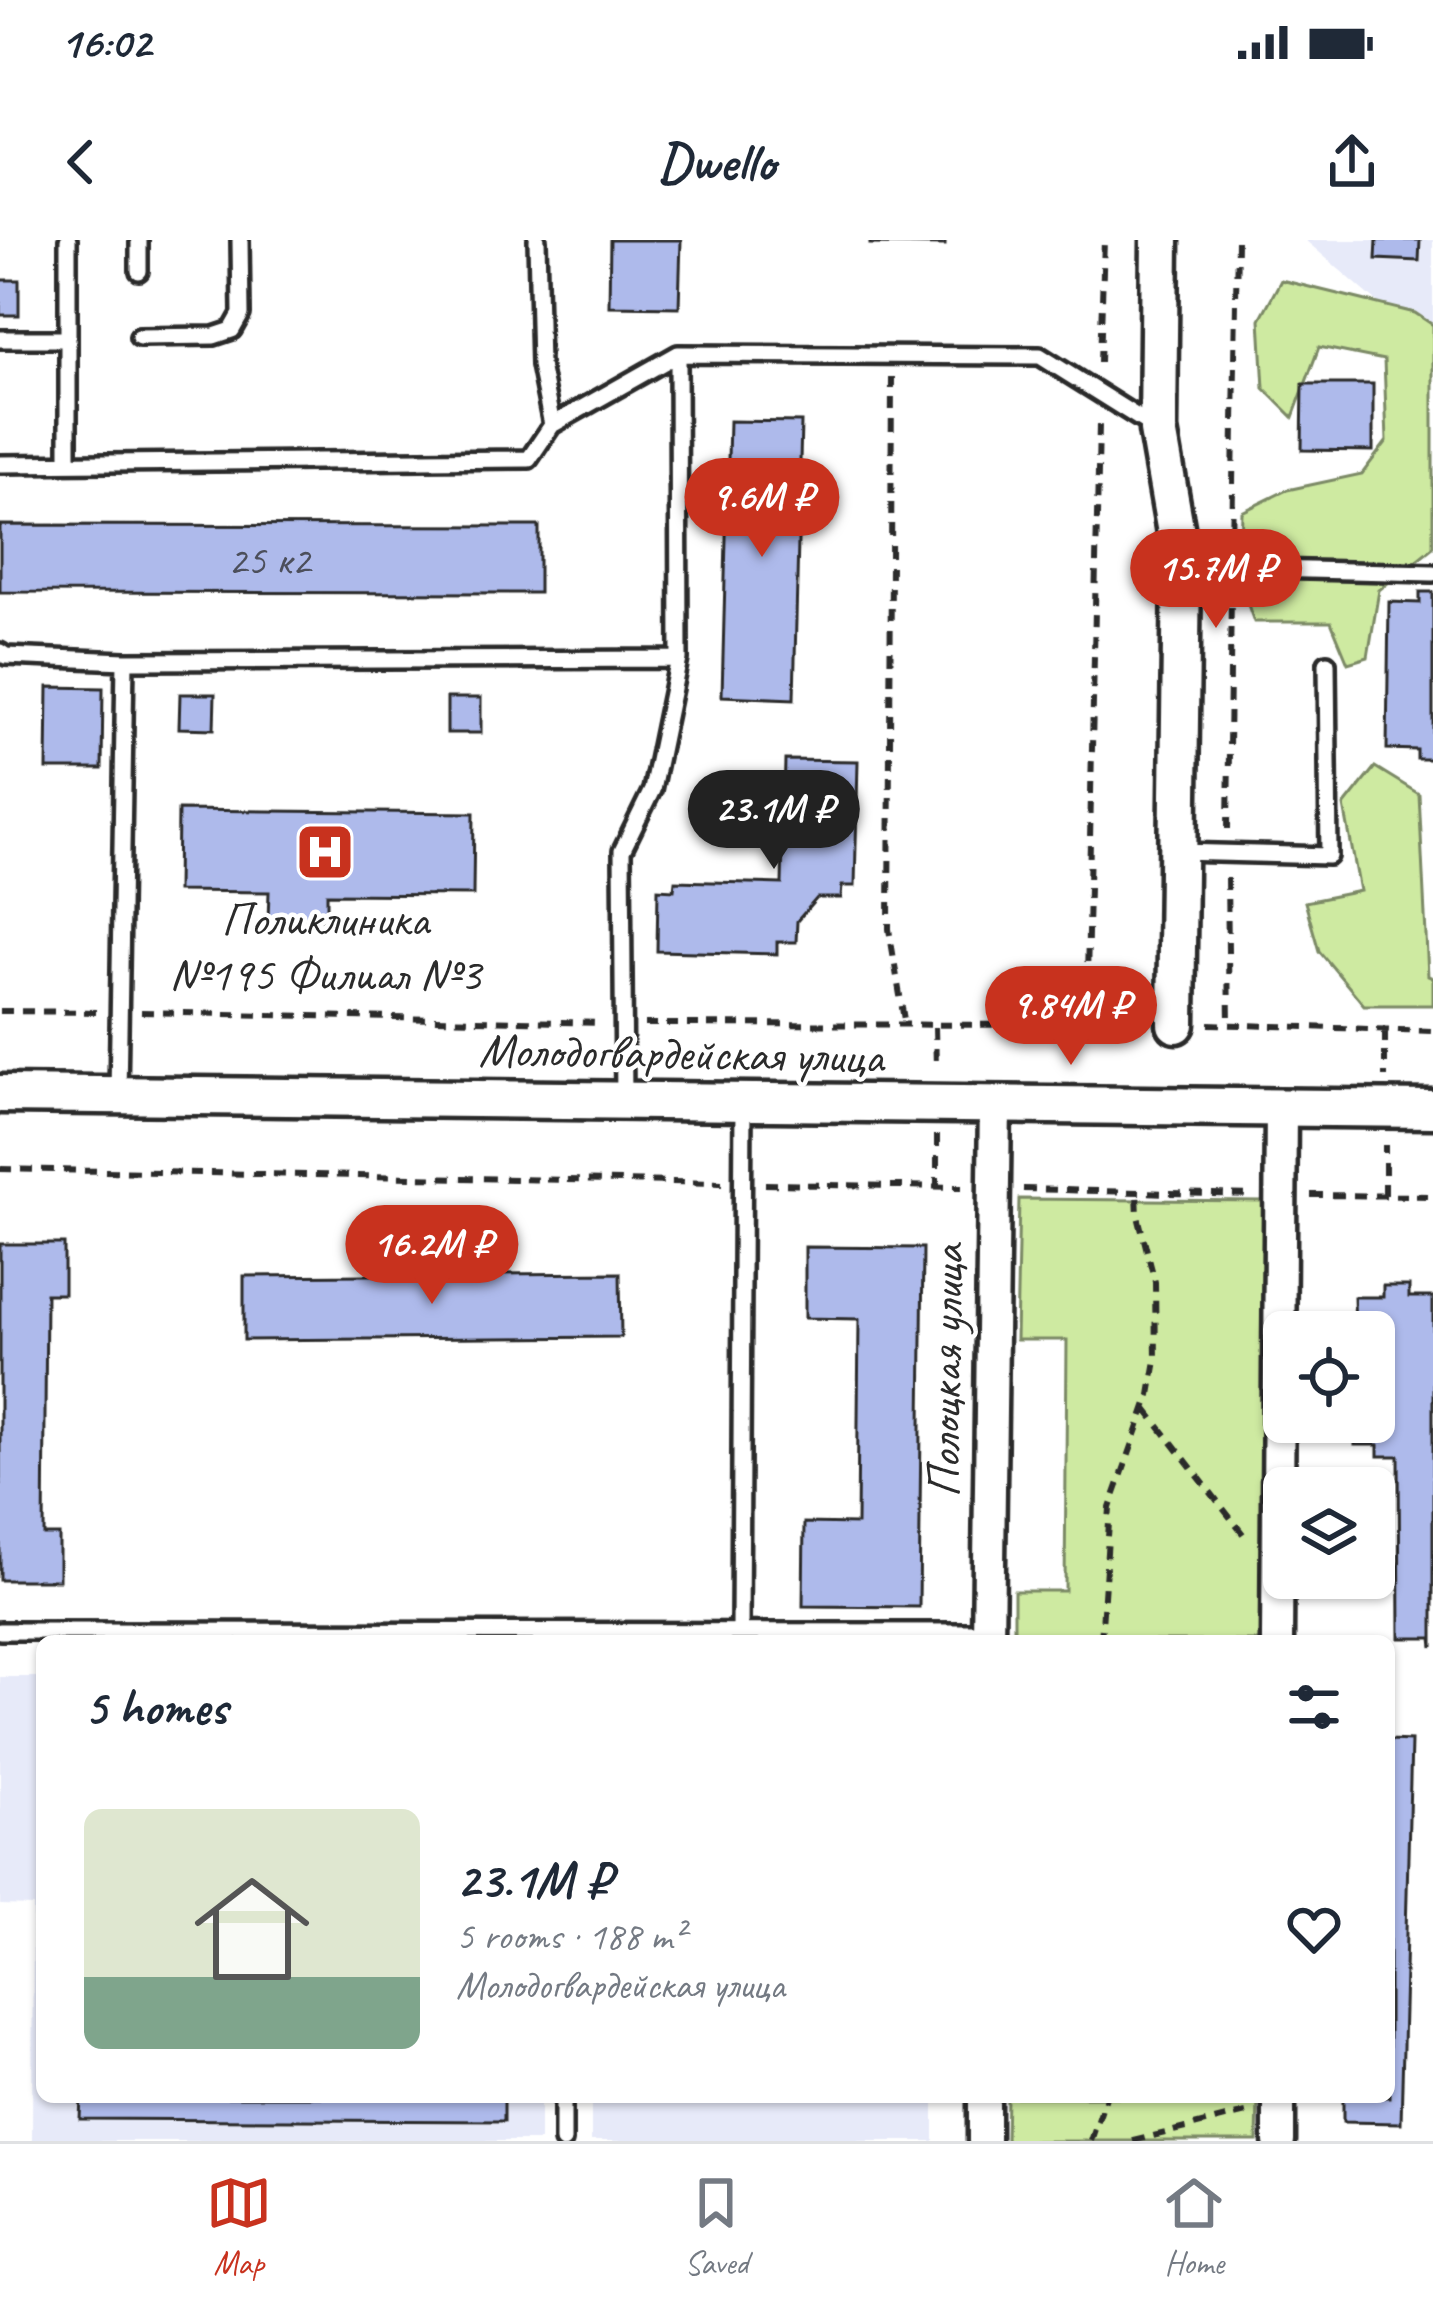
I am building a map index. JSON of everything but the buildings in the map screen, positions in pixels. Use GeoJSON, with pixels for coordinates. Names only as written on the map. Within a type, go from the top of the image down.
{"type":"FeatureCollection","features":[{"type":"Feature","properties":{"kind":"street"},"geometry":{"type":"LineString","coordinates":[[1160,240],[1158,430],[1182,567],[1176,1024]]}},
{"type":"Feature","properties":{"kind":"street","name":"Молодогвардейская улица"},"geometry":{"type":"LineString","coordinates":[[0,1094],[1433,1108]]}},
{"type":"Feature","properties":{"kind":"street","name":"Полоцкая улица"},"geometry":{"type":"LineString","coordinates":[[988,1635],[995,1103]]}},
{"type":"Feature","properties":{"kind":"street"},"geometry":{"type":"LineString","coordinates":[[1277,1467],[1282,1107]]}},
{"type":"Feature","properties":{"kind":"street"},"geometry":{"type":"LineString","coordinates":[[1276,1599],[1276,1635]]}},
{"type":"Feature","properties":{"kind":"street"},"geometry":{"type":"LineString","coordinates":[[984,2103],[984,2141]]}},
{"type":"Feature","properties":{"kind":"street"},"geometry":{"type":"LineString","coordinates":[[1270,2103],[1279,2141]]}},
{"type":"Feature","properties":{"kind":"lane"},"geometry":{"type":"LineString","coordinates":[[68,240],[68,462]]}},
{"type":"Feature","properties":{"kind":"lane"},"geometry":{"type":"LineString","coordinates":[[139,240],[139,272]]}},
{"type":"Feature","properties":{"kind":"lane"},"geometry":{"type":"LineString","coordinates":[[140,337],[214,336],[232,330],[241,314],[240,240]]}},
{"type":"Feature","properties":{"kind":"lane"},"geometry":{"type":"LineString","coordinates":[[537,240],[540,365],[552,425]]}},
{"type":"Feature","properties":{"kind":"lane"},"geometry":{"type":"LineString","coordinates":[[0,339],[68,339]]}},
{"type":"Feature","properties":{"kind":"lane"},"geometry":{"type":"LineString","coordinates":[[624,1100],[622,851],[652,790],[679,658],[678,354]]}},
{"type":"Feature","properties":{"kind":"lane"},"geometry":{"type":"LineString","coordinates":[[0,464],[529,459],[552,425],[678,354],[1040,356],[1158,430]]}},
{"type":"Feature","properties":{"kind":"lane"},"geometry":{"type":"LineString","coordinates":[[1182,567],[1433,573]]}},
{"type":"Feature","properties":{"kind":"lane"},"geometry":{"type":"LineString","coordinates":[[0,652],[124,661],[679,658]]}},
{"type":"Feature","properties":{"kind":"lane"},"geometry":{"type":"LineString","coordinates":[[118,1095],[124,661]]}},
{"type":"Feature","properties":{"kind":"lane"},"geometry":{"type":"LineString","coordinates":[[1176,852],[1329,856],[1327,663]]}},
{"type":"Feature","properties":{"kind":"lane"},"geometry":{"type":"LineString","coordinates":[[740,1630],[743,1101]]}},
{"type":"Feature","properties":{"kind":"lane"},"geometry":{"type":"LineString","coordinates":[[0,1631],[568,1635],[740,1630],[947,1635]]}},
{"type":"Feature","properties":{"kind":"lane"},"geometry":{"type":"LineString","coordinates":[[563,2103],[563,2141]]}},
{"type":"Feature","properties":{"kind":"path"},"geometry":{"type":"LineString","coordinates":[[0,1011],[623,1024],[1086,1025],[1104,240]]}},
{"type":"Feature","properties":{"kind":"path"},"geometry":{"type":"LineString","coordinates":[[1237,240],[1229,1025],[1433,1031]]}},
{"type":"Feature","properties":{"kind":"path"},"geometry":{"type":"LineString","coordinates":[[892,357],[889,929],[905,1026]]}},
{"type":"Feature","properties":{"kind":"path"},"geometry":{"type":"LineString","coordinates":[[0,1169],[1280,1195]]}},
{"type":"Feature","properties":{"kind":"path"},"geometry":{"type":"LineString","coordinates":[[1101,1635],[1110,1508],[1154,1378],[1156,1307],[1137,1193]]}},
{"type":"Feature","properties":{"kind":"path"},"geometry":{"type":"LineString","coordinates":[[1326,1196],[1433,1196]]}},
{"type":"Feature","properties":{"kind":"path"},"geometry":{"type":"LineString","coordinates":[[1146,1409],[1263,1559]]}},
{"type":"Feature","properties":{"kind":"path"},"geometry":{"type":"LineString","coordinates":[[1091,2141],[1104,2103]]}},
{"type":"Feature","properties":{"kind":"path"},"geometry":{"type":"LineString","coordinates":[[1133,2141],[1270,2103]]}},
{"type":"Feature","properties":{"kind":"shaded area"},"geometry":{"type":"Polygon","coordinates":[[[1305,240],[1433,240],[1433,350],[1305,240]]]}},
{"type":"Feature","properties":{"kind":"shaded area"},"geometry":{"type":"Polygon","coordinates":[[[0,1677],[36,1677],[36,2103],[540,2103],[540,2141],[32,2141],[33,1906],[0,1905],[0,1677]]]}},
{"type":"Feature","properties":{"kind":"shaded area"},"geometry":{"type":"Polygon","coordinates":[[[591,2103],[934,2103],[934,2141],[591,2141],[591,2103]]]}},
{"type":"Feature","properties":{"kind":"green space"},"geometry":{"type":"Polygon","coordinates":[[[1281,280],[1415,313],[1433,325],[1433,547],[1379,590],[1368,657],[1348,663],[1331,622],[1254,622],[1240,582],[1242,512],[1287,490],[1362,474],[1387,441],[1384,360],[1319,347],[1293,417],[1264,388],[1260,319],[1281,280]]]}},
{"type":"Feature","properties":{"kind":"green space"},"geometry":{"type":"Polygon","coordinates":[[[1375,767],[1419,794],[1433,1005],[1364,1005],[1319,951],[1305,902],[1360,891],[1344,806],[1375,767]]]}},
{"type":"Feature","properties":{"kind":"green space"},"geometry":{"type":"Polygon","coordinates":[[[1019,1199],[1265,1201],[1261,1635],[1014,1635],[1014,1591],[1065,1591],[1067,1340],[1016,1340],[1019,1199]]]}},
{"type":"Feature","properties":{"kind":"green space"},"geometry":{"type":"Polygon","coordinates":[[[1007,2103],[1258,2103],[1257,2141],[1006,2141],[1007,2103]]]}},
{"type":"Feature","properties":{"kind":"place","name":"Поликлиника №195 Филиал №3"},"geometry":{"type":"Point","coordinates":[325,852]}}]}
